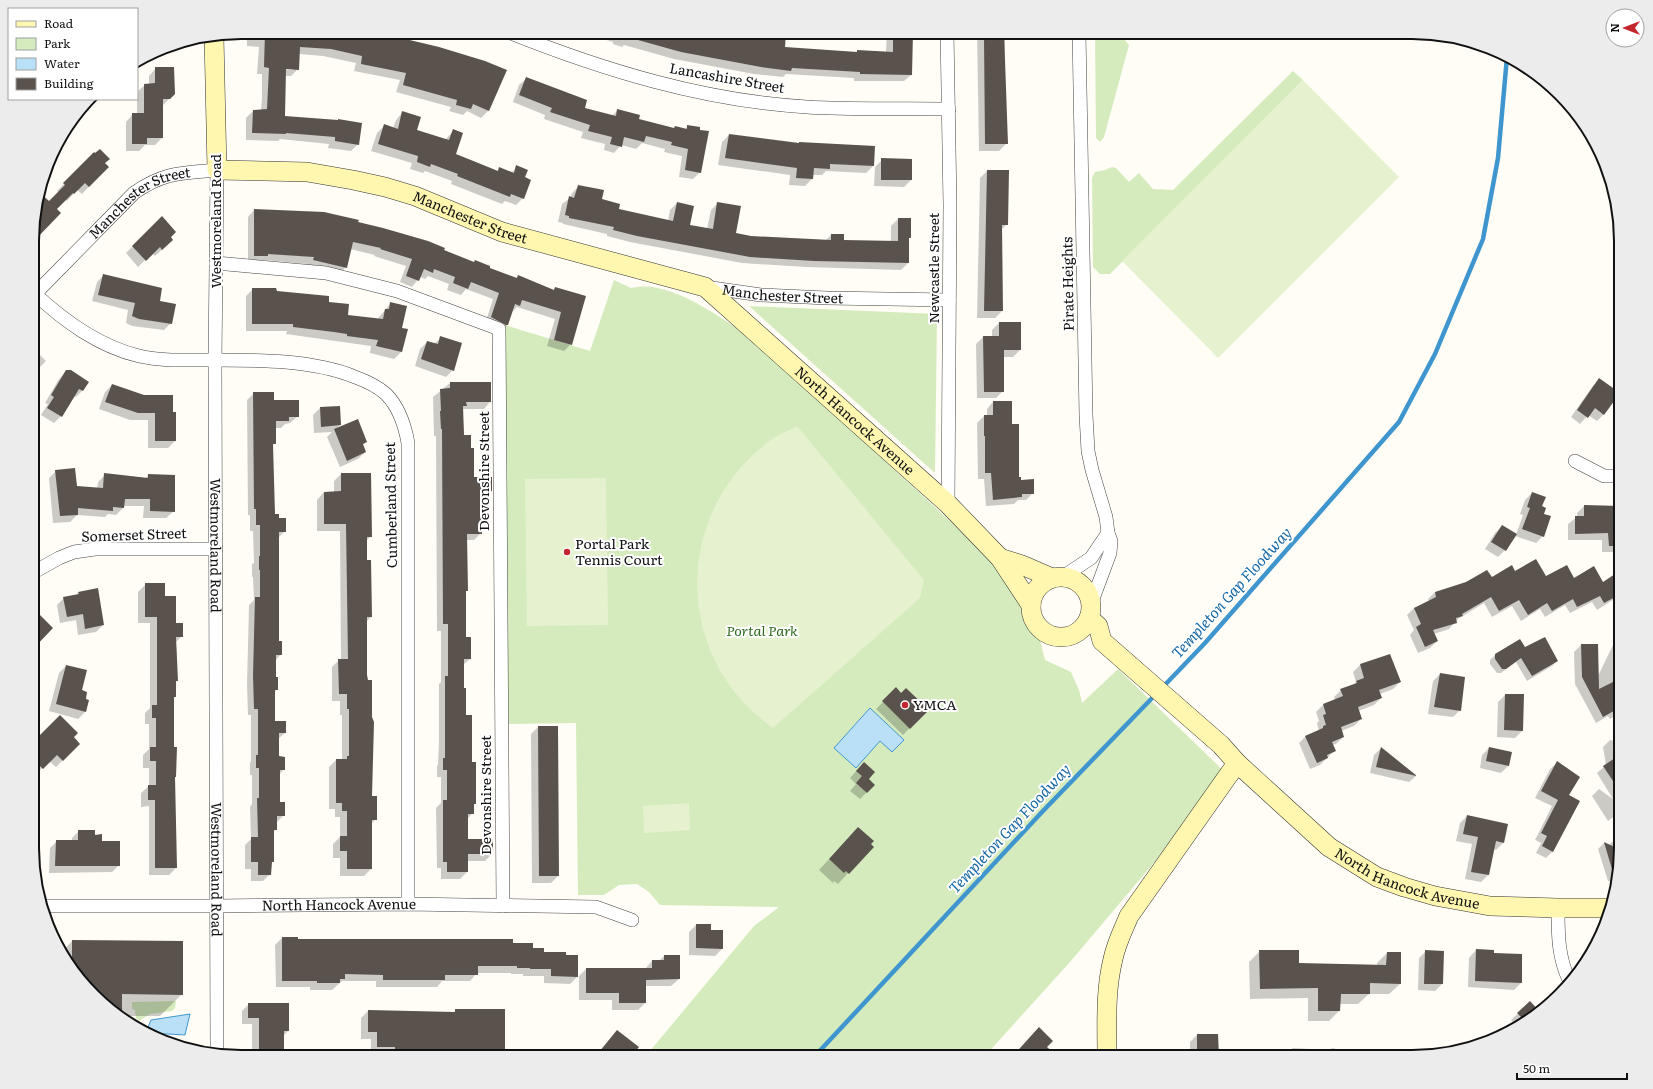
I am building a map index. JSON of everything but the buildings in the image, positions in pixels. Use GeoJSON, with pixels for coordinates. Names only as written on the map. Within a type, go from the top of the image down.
{"type":"FeatureCollection","features":[{"type":"Feature","properties":{"kind":"street","name":"Lancashire Street"},"geometry":{"type":"LineString","coordinates":[[526,39],[622,72],[658,82],[736,99],[807,107],[949,109]]}},
{"type":"Feature","properties":{"kind":"street","name":"Newcastle Street"},"geometry":{"type":"LineString","coordinates":[[947,39],[949,109],[948,504]]}},
{"type":"Feature","properties":{"kind":"street","name":"Pirate Heights"},"geometry":{"type":"LineString","coordinates":[[1079,39],[1086,415],[1088,451],[1093,477],[1106,517],[1108,533],[1111,541],[1110,553],[1090,611]]}},
{"type":"Feature","properties":{"kind":"street","name":"Westmoreland Road"},"geometry":{"type":"LineString","coordinates":[[214,41],[217,170],[215,360],[217,1048]]}},
{"type":"Feature","properties":{"kind":"street","name":"Manchester Street"},"geometry":{"type":"LineString","coordinates":[[39,289],[134,193],[148,183],[160,177],[176,173],[217,170],[307,172],[385,187],[414,196],[502,232],[567,251],[705,287],[761,295],[827,298],[949,300]]}},
{"type":"Feature","properties":{"kind":"street","name":"Devonshire Street"},"geometry":{"type":"LineString","coordinates":[[216,264],[326,274],[397,290],[499,329],[503,906]]}},
{"type":"Feature","properties":{"kind":"street","name":"North Hancock Avenue"},"geometry":{"type":"LineString","coordinates":[[705,287],[948,504],[1000,558],[1031,605],[1031,611],[1036,624],[1045,633],[1059,637],[1072,635],[1084,642],[1102,641]]}},
{"type":"Feature","properties":{"kind":"street","name":"Cumberland Street"},"geometry":{"type":"LineString","coordinates":[[39,298],[71,324],[90,336],[116,349],[140,356],[167,360],[247,360],[314,365],[342,372],[372,383],[387,395],[397,410],[405,426],[408,443],[408,904]]}},
{"type":"Feature","properties":{"kind":"street"},"geometry":{"type":"LineString","coordinates":[[1574,461],[1604,476],[1614,476]]}},
{"type":"Feature","properties":{"kind":"street"},"geometry":{"type":"LineString","coordinates":[[1031,605],[1037,588],[1044,582],[1058,577],[1091,558],[1108,533]]}},
{"type":"Feature","properties":{"kind":"street","name":"Somerset Street"},"geometry":{"type":"LineString","coordinates":[[39,569],[59,558],[74,552],[95,549],[216,549]]}},
{"type":"Feature","properties":{"kind":"street","name":"North Hancock Avenue"},"geometry":{"type":"LineString","coordinates":[[1000,558],[1058,577],[1080,582],[1086,588],[1090,611],[1098,626],[1102,641],[1221,745],[1237,763],[1329,847],[1377,877],[1435,896],[1490,906],[1605,908]]}},
{"type":"Feature","properties":{"kind":"street"},"geometry":{"type":"LineString","coordinates":[[1072,635],[1086,625],[1090,611]]}},
{"type":"Feature","properties":{"kind":"street"},"geometry":{"type":"LineString","coordinates":[[1107,1050],[1109,976],[1113,958],[1129,916],[1237,763]]}},
{"type":"Feature","properties":{"kind":"street","name":"North Hancock Avenue"},"geometry":{"type":"LineString","coordinates":[[48,906],[408,904],[596,906],[632,920]]}},
{"type":"Feature","properties":{"kind":"street"},"geometry":{"type":"LineString","coordinates":[[1558,908],[1559,954],[1568,976]]}},
{"type":"Feature","properties":{"kind":"green space"},"geometry":{"type":"Polygon","coordinates":[[[1095,39],[1124,39],[1129,45],[1104,137],[1100,142],[1096,138],[1095,39]]]}},
{"type":"Feature","properties":{"kind":"green space"},"geometry":{"type":"Polygon","coordinates":[[[1293,71],[1303,80],[1110,274],[1100,274],[1093,267],[1092,178],[1095,172],[1112,167],[1116,168],[1129,182],[1139,173],[1153,189],[1173,190],[1293,71]]]}},
{"type":"Feature","properties":{"kind":"green space"},"geometry":{"type":"Polygon","coordinates":[[[1303,80],[1399,177],[1218,358],[1122,261],[1303,80]]]}},
{"type":"Feature","properties":{"kind":"green space","name":"Portal Park"},"geometry":{"type":"Polygon","coordinates":[[[614,280],[631,288],[646,286],[677,294],[709,310],[750,337],[976,545],[1000,571],[1023,608],[1026,620],[1040,640],[1045,660],[1071,672],[1079,690],[1082,703],[1118,669],[1228,775],[1070,962],[990,1050],[651,1050],[754,926],[779,907],[660,905],[649,892],[637,884],[619,885],[604,895],[578,895],[576,723],[507,724],[505,325],[590,351],[614,280]]]}},
{"type":"Feature","properties":{"kind":"green space"},"geometry":{"type":"Polygon","coordinates":[[[749,306],[937,314],[935,473],[749,306]]]}},
{"type":"Feature","properties":{"kind":"green space"},"geometry":{"type":"Polygon","coordinates":[[[797,426],[924,580],[920,598],[773,728],[754,713],[741,700],[717,665],[704,633],[698,599],[698,565],[705,532],[718,500],[738,471],[763,446],[779,435],[797,426]]]}},
{"type":"Feature","properties":{"kind":"green space","name":"Portal Park Tennis Court"},"geometry":{"type":"Polygon","coordinates":[[[606,478],[608,625],[527,626],[525,479],[606,478]]]}},
{"type":"Feature","properties":{"kind":"green space"},"geometry":{"type":"Polygon","coordinates":[[[689,803],[690,830],[644,833],[643,806],[689,803]]]}},
{"type":"Feature","properties":{"kind":"green space"},"geometry":{"type":"Polygon","coordinates":[[[176,1001],[175,1008],[172,1011],[150,1014],[139,1021],[136,1018],[135,1010],[132,1009],[132,1002],[176,1001]]]}},
{"type":"Feature","properties":{"kind":"water"},"geometry":{"type":"Polygon","coordinates":[[[870,708],[904,740],[892,752],[880,741],[856,768],[834,748],[870,708]]]}},
{"type":"Feature","properties":{"kind":"water"},"geometry":{"type":"Polygon","coordinates":[[[190,1014],[185,1035],[161,1034],[148,1027],[151,1020],[190,1014]]]}},
{"type":"Feature","properties":{"kind":"waterway","name":"Templeton Gap Floodway"},"geometry":{"type":"LineString","coordinates":[[1161,689],[1205,643],[1399,422],[1435,354],[1483,239],[1498,158],[1506,63]]}},
{"type":"Feature","properties":{"kind":"waterway","name":"Templeton Gap Floodway"},"geometry":{"type":"LineString","coordinates":[[821,1050],[1042,812],[1156,694]]}},
{"type":"Feature","properties":{"kind":"place","name":"Portal Park Tennis Court"},"geometry":{"type":"Point","coordinates":[567,552]}},
{"type":"Feature","properties":{"kind":"place","name":"YMCA"},"geometry":{"type":"Point","coordinates":[905,705]}}]}
